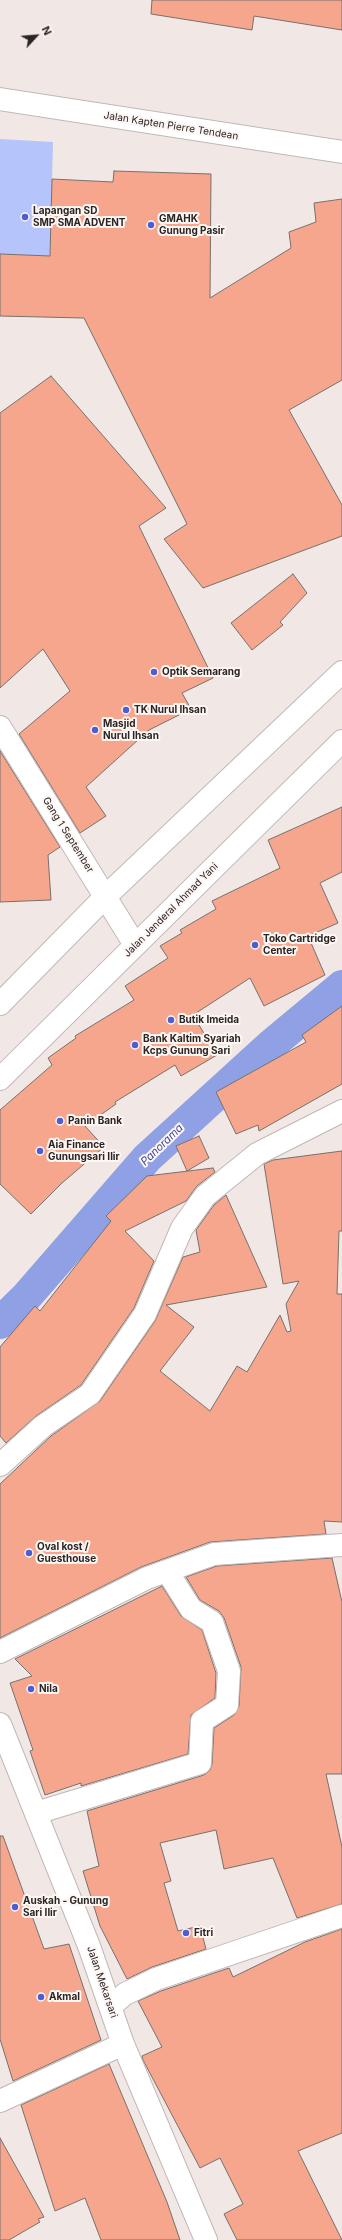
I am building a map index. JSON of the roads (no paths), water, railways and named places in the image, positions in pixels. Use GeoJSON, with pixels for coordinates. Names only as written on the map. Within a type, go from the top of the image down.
{"type":"FeatureCollection","features":[{"type":"Feature","properties":{"kind":"street","name":"Jalan Kapten Pierre Tendean"},"geometry":{"type":"LineString","coordinates":[[0,98],[342,152]]}},
{"type":"Feature","properties":{"kind":"street"},"geometry":{"type":"LineString","coordinates":[[0,1004],[106,896],[342,672]]}},
{"type":"Feature","properties":{"kind":"street","name":"Gang 1 September"},"geometry":{"type":"LineString","coordinates":[[0,727],[135,945]]}},
{"type":"Feature","properties":{"kind":"street","name":"Jalan Jenderal Ahmad Yani"},"geometry":{"type":"LineString","coordinates":[[0,1079],[342,741]]}},
{"type":"Feature","properties":{"kind":"street"},"geometry":{"type":"LineString","coordinates":[[0,1465],[43,1426],[90,1394],[145,1314],[182,1228],[205,1196],[257,1154],[342,1111]]}},
{"type":"Feature","properties":{"kind":"street"},"geometry":{"type":"LineString","coordinates":[[0,1652],[147,1578],[214,1554],[342,1545]]}},
{"type":"Feature","properties":{"kind":"street"},"geometry":{"type":"LineString","coordinates":[[36,1814],[200,1763],[202,1721],[227,1705],[229,1671],[212,1622],[191,1609],[167,1571]]}},
{"type":"Feature","properties":{"kind":"street","name":"Jalan Mekarsari"},"geometry":{"type":"LineString","coordinates":[[0,1724],[89,1946],[123,2044],[206,2240]]}},
{"type":"Feature","properties":{"kind":"street"},"geometry":{"type":"LineString","coordinates":[[111,2006],[125,1994],[156,1979],[342,1916]]}},
{"type":"Feature","properties":{"kind":"street"},"geometry":{"type":"LineString","coordinates":[[0,2101],[123,2044]]}},
{"type":"Feature","properties":{"kind":"waterway","name":"Panorama"},"geometry":{"type":"LineString","coordinates":[[0,1323],[27,1296],[147,1158],[271,1045],[342,986]]}},
{"type":"Feature","properties":{"kind":"place","name":"Lapangan SD SMP SMA ADVENT"},"geometry":{"type":"Point","coordinates":[25,217]}},
{"type":"Feature","properties":{"kind":"place","name":"GMAHK Gunung Pasir"},"geometry":{"type":"Point","coordinates":[151,225]}},
{"type":"Feature","properties":{"kind":"place","name":"Optik Semarang"},"geometry":{"type":"Point","coordinates":[154,672]}},
{"type":"Feature","properties":{"kind":"place","name":"TK Nurul Ihsan"},"geometry":{"type":"Point","coordinates":[126,710]}},
{"type":"Feature","properties":{"kind":"place","name":"Masjid Nurul Ihsan"},"geometry":{"type":"Point","coordinates":[95,730]}},
{"type":"Feature","properties":{"kind":"place","name":"Toko Cartridge Center"},"geometry":{"type":"Point","coordinates":[255,945]}},
{"type":"Feature","properties":{"kind":"place","name":"Butik Imeida"},"geometry":{"type":"Point","coordinates":[171,1020]}},
{"type":"Feature","properties":{"kind":"place","name":"Bank Kaltim Syariah Kcps Gunung Sari"},"geometry":{"type":"Point","coordinates":[135,1045]}},
{"type":"Feature","properties":{"kind":"place","name":"Panin Bank"},"geometry":{"type":"Point","coordinates":[60,1121]}},
{"type":"Feature","properties":{"kind":"place","name":"Aia Finance Gunungsari Ilir"},"geometry":{"type":"Point","coordinates":[40,1151]}},
{"type":"Feature","properties":{"kind":"place","name":"Oval kost / Guesthouse"},"geometry":{"type":"Point","coordinates":[29,1553]}},
{"type":"Feature","properties":{"kind":"place","name":"Nila"},"geometry":{"type":"Point","coordinates":[31,1689]}},
{"type":"Feature","properties":{"kind":"place","name":"Auskah - Gunung Sari Ilir"},"geometry":{"type":"Point","coordinates":[15,1907]}},
{"type":"Feature","properties":{"kind":"place","name":"Fitri"},"geometry":{"type":"Point","coordinates":[186,1933]}},
{"type":"Feature","properties":{"kind":"place","name":"Akmal"},"geometry":{"type":"Point","coordinates":[41,1997]}}]}
